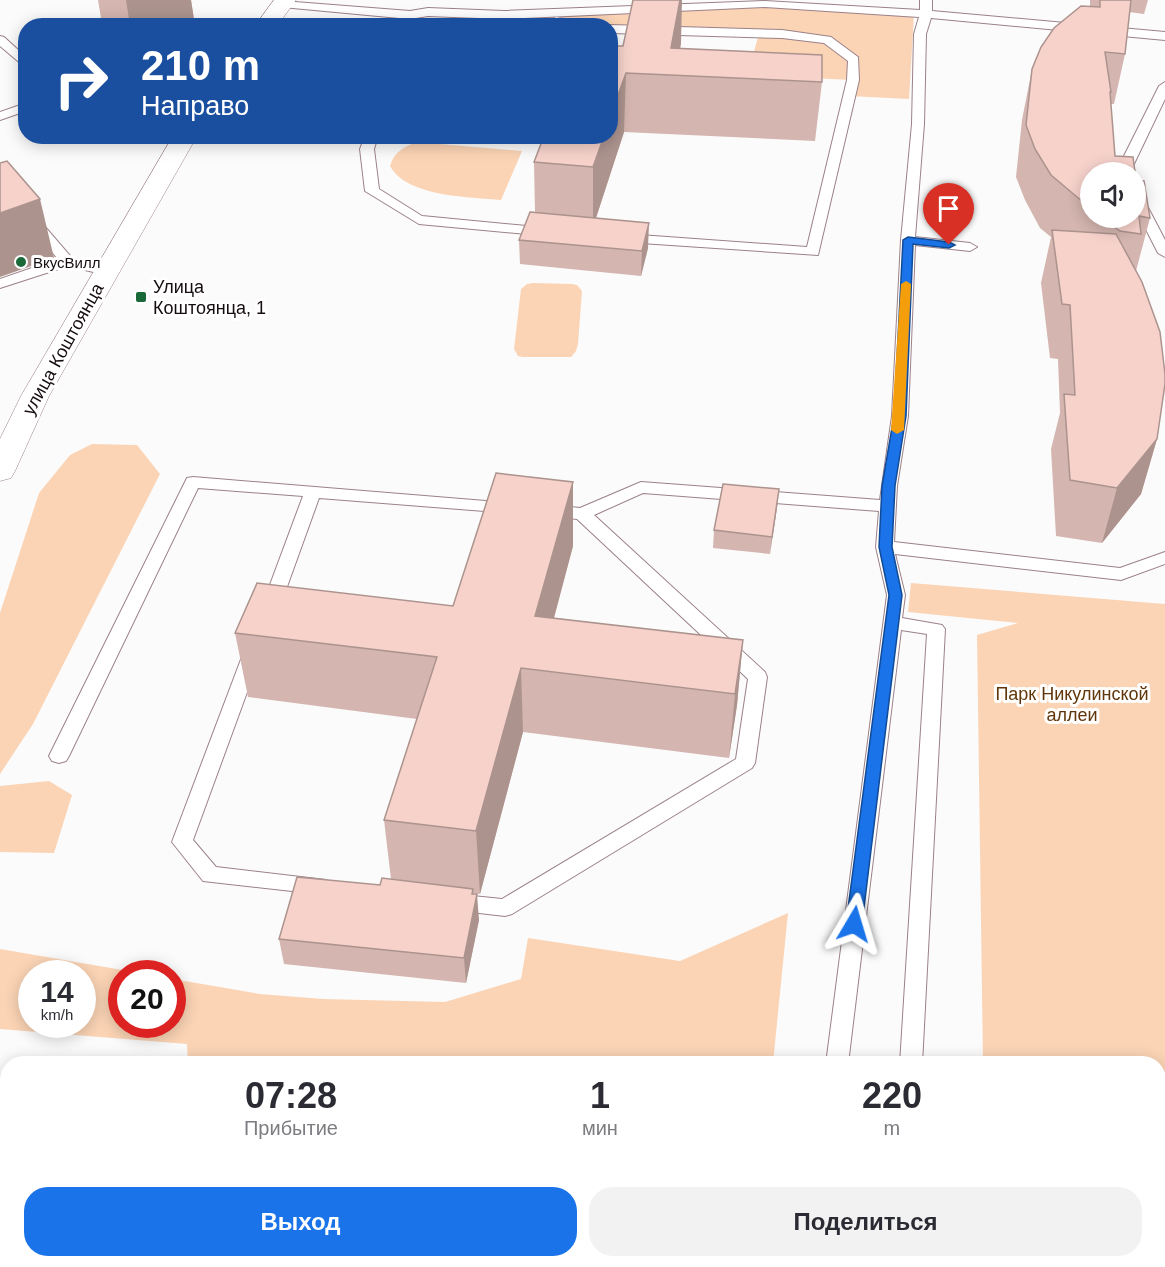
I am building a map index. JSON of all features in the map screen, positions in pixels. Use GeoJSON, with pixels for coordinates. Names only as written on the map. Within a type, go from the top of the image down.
{"type":"FeatureCollection","features":[{"type":"Feature","properties":{"kind":"street"},"geometry":{"type":"LineString","coordinates":[[272,18],[283,2]]}},
{"type":"Feature","properties":{"kind":"street","name":"улица Коштоянца"},"geometry":{"type":"LineString","coordinates":[[0,471],[35,396],[180,144]]}},
{"type":"Feature","properties":{"kind":"lane"},"geometry":{"type":"LineString","coordinates":[[283,2],[410,15],[428,12],[504,15],[765,4],[926,7],[1165,36]]}},
{"type":"Feature","properties":{"kind":"lane"},"geometry":{"type":"LineString","coordinates":[[838,1056],[896,595],[885,547],[900,416],[908,240],[918,124],[920,33],[926,7]]}},
{"type":"Feature","properties":{"kind":"lane"},"geometry":{"type":"LineString","coordinates":[[425,18],[428,12]]}},
{"type":"Feature","properties":{"kind":"lane"},"geometry":{"type":"LineString","coordinates":[[504,15],[527,18]]}},
{"type":"Feature","properties":{"kind":"lane"},"geometry":{"type":"LineString","coordinates":[[615,237],[813,252],[853,80],[854,60],[826,40],[782,34],[618,29]]}},
{"type":"Feature","properties":{"kind":"lane"},"geometry":{"type":"LineString","coordinates":[[0,40],[18,57]]}},
{"type":"Feature","properties":{"kind":"lane"},"geometry":{"type":"LineString","coordinates":[[1128,162],[1165,86]]}},
{"type":"Feature","properties":{"kind":"lane"},"geometry":{"type":"LineString","coordinates":[[0,116],[18,110]]}},
{"type":"Feature","properties":{"kind":"lane"},"geometry":{"type":"LineString","coordinates":[[369,144],[367,149],[372,191],[419,220],[556,232]]}},
{"type":"Feature","properties":{"kind":"lane"},"geometry":{"type":"LineString","coordinates":[[1146,217],[1165,253]]}},
{"type":"Feature","properties":{"kind":"lane"},"geometry":{"type":"LineString","coordinates":[[32,220],[67,261]]}},
{"type":"Feature","properties":{"kind":"lane"},"geometry":{"type":"LineString","coordinates":[[908,240],[970,247]]}},
{"type":"Feature","properties":{"kind":"lane"},"geometry":{"type":"LineString","coordinates":[[0,284],[67,261],[106,271]]}},
{"type":"Feature","properties":{"kind":"lane"},"geometry":{"type":"LineString","coordinates":[[59,756],[193,482],[582,513],[641,487],[888,506]]}},
{"type":"Feature","properties":{"kind":"lane"},"geometry":{"type":"LineString","coordinates":[[313,492],[182,842],[210,875],[340,888]]}},
{"type":"Feature","properties":{"kind":"lane"},"geometry":{"type":"LineString","coordinates":[[435,900],[505,908],[745,763],[758,677],[582,513]]}},
{"type":"Feature","properties":{"kind":"lane"},"geometry":{"type":"LineString","coordinates":[[885,547],[1121,574],[1165,558]]}},
{"type":"Feature","properties":{"kind":"lane"},"geometry":{"type":"LineString","coordinates":[[892,623],[936,629],[911,1056]]}},
{"type":"Feature","properties":{"kind":"green space"},"geometry":{"type":"Polygon","coordinates":[[[765,4],[914,13],[909,99],[849,96],[852,80],[747,75],[759,34],[618,27],[618,18],[529,18],[504,15],[765,4]]]}},
{"type":"Feature","properties":{"kind":"green space"},"geometry":{"type":"Polygon","coordinates":[[[440,144],[522,151],[501,200],[440,194],[410,184],[398,176],[390,166],[394,157],[407,146],[440,144]]]}},
{"type":"Feature","properties":{"kind":"green space"},"geometry":{"type":"Polygon","coordinates":[[[533,283],[572,284],[577,285],[582,291],[578,344],[571,357],[523,357],[518,356],[514,349],[521,289],[533,283]]]}},
{"type":"Feature","properties":{"kind":"green space"},"geometry":{"type":"Polygon","coordinates":[[[92,444],[137,445],[160,474],[33,724],[0,774],[0,613],[39,493],[70,455],[92,444]]]}},
{"type":"Feature","properties":{"kind":"green space","name":"Парк Никулинской аллеи"},"geometry":{"type":"Polygon","coordinates":[[[911,583],[1165,604],[1165,1056],[983,1056],[977,635],[1018,623],[908,612],[911,583]]]}},
{"type":"Feature","properties":{"kind":"green space"},"geometry":{"type":"Polygon","coordinates":[[[49,781],[72,795],[54,853],[0,852],[0,786],[49,781]]]}},
{"type":"Feature","properties":{"kind":"green space"},"geometry":{"type":"Polygon","coordinates":[[[788,913],[774,1056],[188,1056],[187,1044],[112,1038],[186,1038],[186,981],[260,994],[323,999],[445,1002],[521,979],[528,938],[680,961],[788,913]]]}},
{"type":"Feature","properties":{"kind":"green space"},"geometry":{"type":"Polygon","coordinates":[[[0,949],[64,960],[18,960],[18,1030],[0,1029],[0,949]]]}},
{"type":"Feature","properties":{"kind":"green space"},"geometry":{"type":"Polygon","coordinates":[[[96,965],[108,968],[108,1038],[96,1037],[96,965]]]}},
{"type":"Feature","properties":{"kind":"building"},"geometry":{"type":"Polygon","coordinates":[[[633,0],[680,0],[671,48],[822,55],[822,82],[626,73],[618,95],[618,46],[623,46],[633,0]]]}},
{"type":"Feature","properties":{"kind":"building"},"geometry":{"type":"Polygon","coordinates":[[[1100,0],[1131,0],[1125,54],[1105,52],[1111,92],[1115,156],[1133,157],[1134,162],[1080,162],[1080,200],[1051,175],[1035,149],[1026,125],[1032,69],[1041,47],[1054,28],[1081,6],[1100,7],[1100,0]]]}},
{"type":"Feature","properties":{"kind":"building"},"geometry":{"type":"Polygon","coordinates":[[[541,144],[601,144],[593,167],[534,162],[541,144]]]}},
{"type":"Feature","properties":{"kind":"building"},"geometry":{"type":"Polygon","coordinates":[[[7,161],[40,199],[0,213],[0,163],[7,161]]]}},
{"type":"Feature","properties":{"kind":"building"},"geometry":{"type":"Polygon","coordinates":[[[1146,193],[1150,218],[1146,217],[1146,193]]]}},
{"type":"Feature","properties":{"kind":"building"},"geometry":{"type":"Polygon","coordinates":[[[530,212],[649,223],[642,251],[519,240],[530,212]]]}},
{"type":"Feature","properties":{"kind":"building"},"geometry":{"type":"Polygon","coordinates":[[[1116,228],[1140,228],[1141,234],[1120,231],[1116,228]]]}},
{"type":"Feature","properties":{"kind":"building"},"geometry":{"type":"Polygon","coordinates":[[[1052,230],[1116,234],[1142,282],[1160,332],[1165,384],[1157,439],[1117,488],[1070,480],[1064,394],[1075,395],[1070,305],[1062,304],[1052,230]]]}},
{"type":"Feature","properties":{"kind":"building"},"geometry":{"type":"Polygon","coordinates":[[[496,473],[573,482],[535,616],[743,640],[735,694],[521,668],[476,831],[384,820],[437,657],[235,633],[257,583],[453,606],[496,473]]]}},
{"type":"Feature","properties":{"kind":"building"},"geometry":{"type":"Polygon","coordinates":[[[723,484],[779,489],[772,537],[714,530],[723,484]]]}},
{"type":"Feature","properties":{"kind":"building"},"geometry":{"type":"Polygon","coordinates":[[[297,877],[380,885],[382,878],[473,889],[472,894],[477,894],[464,958],[279,939],[297,877]]]}},
{"type":"Feature","properties":{"kind":"slow traffic"},"geometry":{"type":"LineString","coordinates":[[897,430],[900,416],[906,284]]}},
{"type":"Feature","properties":{"kind":"place","name":"ВкусВилл"},"geometry":{"type":"Point","coordinates":[21,262]}},
{"type":"Feature","properties":{"kind":"place","name":"Улица Коштоянца, 1"},"geometry":{"type":"Point","coordinates":[141,297]}},
{"type":"Feature","properties":{"kind":"route"},"geometry":{"type":"LineString","coordinates":[[854,924],[896,595],[885,547],[889,486],[900,416],[908,240],[949,245]]}}]}
